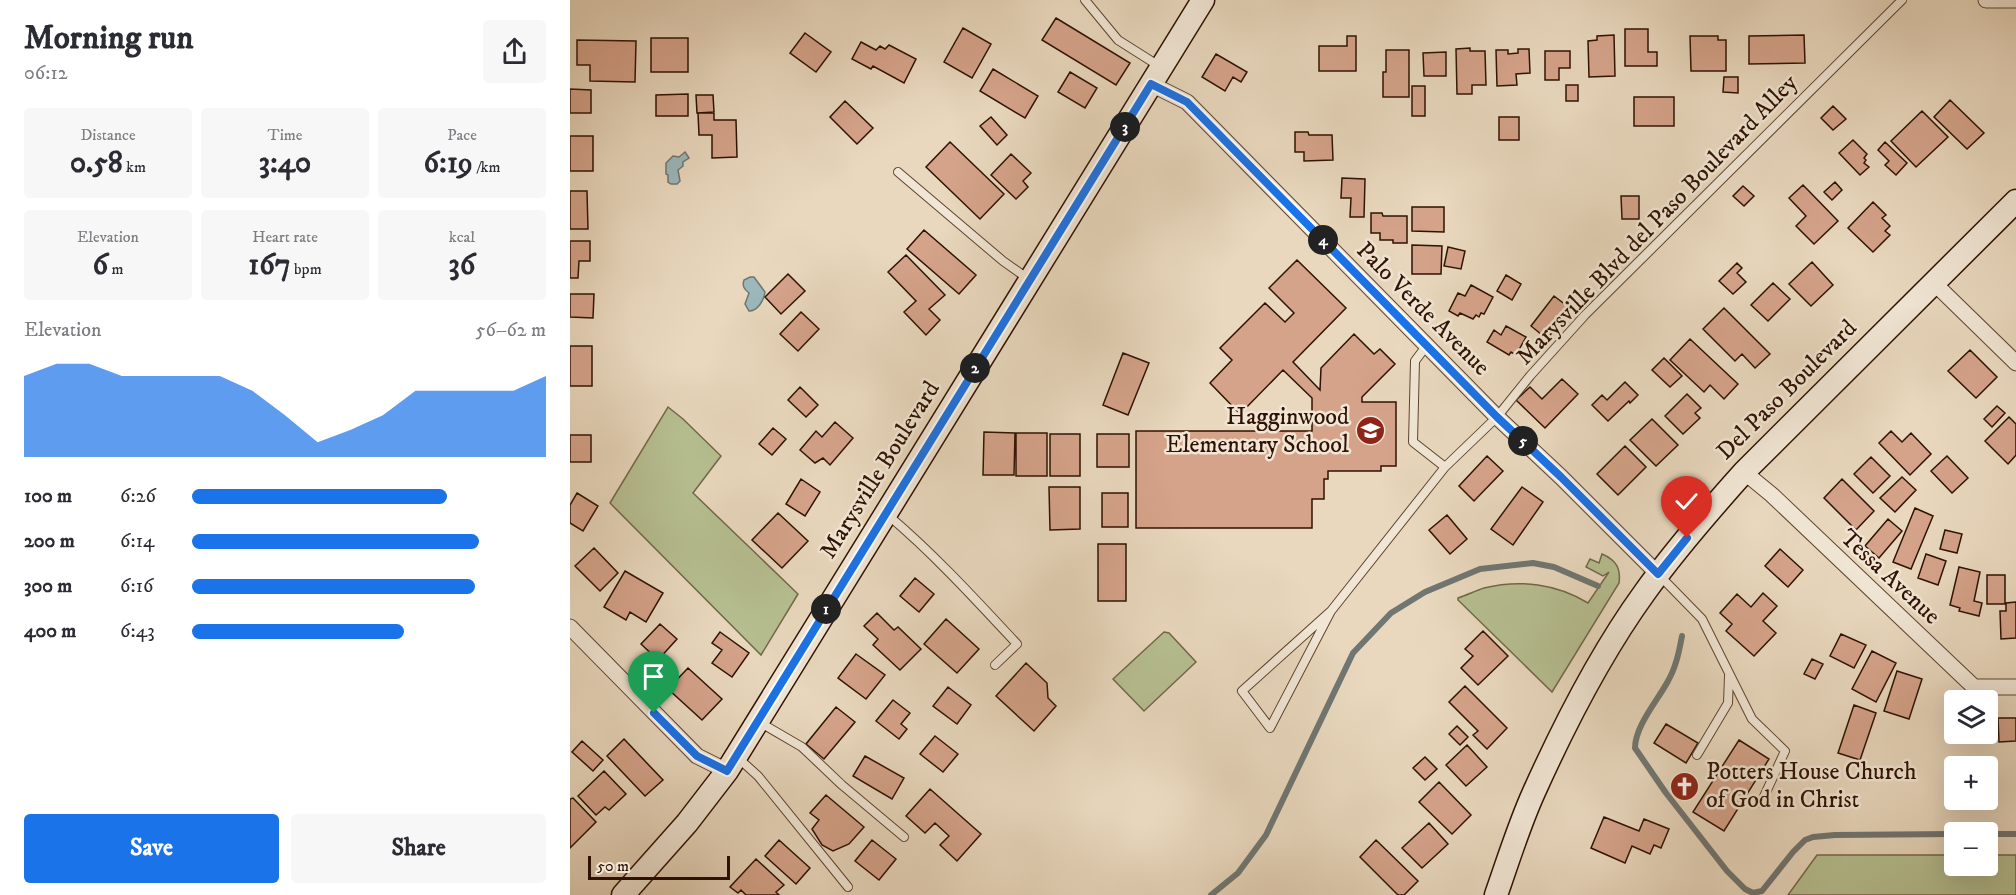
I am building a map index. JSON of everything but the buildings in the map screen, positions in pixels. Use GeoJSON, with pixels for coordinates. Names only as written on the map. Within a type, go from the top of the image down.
{"type":"FeatureCollection","features":[{"type":"Feature","properties":{"kind":"main road","name":"Marysville Boulevard"},"geometry":{"type":"LineString","coordinates":[[623,895],[687,822],[732,763],[1203,0]]}},
{"type":"Feature","properties":{"kind":"main road","name":"Del Paso Boulevard"},"geometry":{"type":"LineString","coordinates":[[1496,895],[1533,794],[1572,711],[1618,631],[1658,574],[1744,472],[2016,201]]}},
{"type":"Feature","properties":{"kind":"street"},"geometry":{"type":"LineString","coordinates":[[1986,0],[2016,0]]}},
{"type":"Feature","properties":{"kind":"street","name":"Palo Verde Avenue"},"geometry":{"type":"LineString","coordinates":[[1156,76],[1187,102],[1497,417],[1658,574]]}},
{"type":"Feature","properties":{"kind":"street"},"geometry":{"type":"LineString","coordinates":[[1933,282],[2016,363]]}},
{"type":"Feature","properties":{"kind":"street","name":"Tessa Avenue"},"geometry":{"type":"LineString","coordinates":[[1744,472],[1772,495],[1974,687],[2016,687]]}},
{"type":"Feature","properties":{"kind":"street"},"geometry":{"type":"LineString","coordinates":[[570,627],[697,756],[732,763]]}},
{"type":"Feature","properties":{"kind":"lane"},"geometry":{"type":"LineString","coordinates":[[1085,0],[1118,40],[1156,76]]}},
{"type":"Feature","properties":{"kind":"lane","name":"Marysville Blvd del Paso Boulevard Alley"},"geometry":{"type":"LineString","coordinates":[[1331,610],[1270,728],[1242,692],[1331,610],[1445,466],[1497,417],[1585,315],[1902,0]]}},
{"type":"Feature","properties":{"kind":"lane"},"geometry":{"type":"LineString","coordinates":[[898,172],[1003,261],[1031,281]]}},
{"type":"Feature","properties":{"kind":"lane"},"geometry":{"type":"LineString","coordinates":[[1426,345],[1415,361],[1413,442],[1445,466]]}},
{"type":"Feature","properties":{"kind":"lane"},"geometry":{"type":"LineString","coordinates":[[885,513],[965,589],[1017,644],[995,665]]}},
{"type":"Feature","properties":{"kind":"lane"},"geometry":{"type":"LineString","coordinates":[[1658,574],[1702,619],[1752,719],[1785,751],[1761,803]]}},
{"type":"Feature","properties":{"kind":"lane"},"geometry":{"type":"LineString","coordinates":[[1697,755],[1728,703],[1729,675]]}},
{"type":"Feature","properties":{"kind":"lane"},"geometry":{"type":"LineString","coordinates":[[757,721],[802,747],[842,785],[904,837]]}},
{"type":"Feature","properties":{"kind":"lane"},"geometry":{"type":"LineString","coordinates":[[732,763],[765,785],[848,887]]}},
{"type":"Feature","properties":{"kind":"green space"},"geometry":{"type":"Polygon","coordinates":[[[668,407],[721,456],[693,493],[798,594],[761,655],[610,503],[668,407]]]}},
{"type":"Feature","properties":{"kind":"green space"},"geometry":{"type":"Polygon","coordinates":[[[1602,554],[1616,565],[1619,583],[1552,692],[1458,600],[1458,598],[1484,588],[1525,584],[1564,591],[1588,603],[1609,572],[1603,576],[1586,567],[1590,559],[1599,563],[1602,554]]]}},
{"type":"Feature","properties":{"kind":"green space"},"geometry":{"type":"Polygon","coordinates":[[[1164,632],[1169,633],[1196,662],[1144,711],[1113,679],[1164,632]]]}},
{"type":"Feature","properties":{"kind":"green space"},"geometry":{"type":"Polygon","coordinates":[[[1817,855],[1944,855],[1944,876],[1998,876],[1998,855],[2016,855],[2016,895],[1788,895],[1817,855]]]}},
{"type":"Feature","properties":{"kind":"water"},"geometry":{"type":"Polygon","coordinates":[[[685,152],[689,158],[678,170],[680,181],[677,184],[671,184],[666,174],[666,163],[673,156],[679,157],[685,152]]]}},
{"type":"Feature","properties":{"kind":"water"},"geometry":{"type":"Polygon","coordinates":[[[754,277],[765,292],[760,304],[752,311],[749,311],[745,304],[749,293],[743,284],[744,280],[754,277]]]}},
{"type":"Feature","properties":{"kind":"waterway"},"geometry":{"type":"LineString","coordinates":[[1211,895],[1238,873],[1266,835],[1353,653],[1391,613],[1425,592],[1480,569],[1533,563],[1554,567],[1598,586]]}},
{"type":"Feature","properties":{"kind":"waterway"},"geometry":{"type":"LineString","coordinates":[[1682,636],[1673,670],[1643,722],[1635,748],[1666,793],[1727,871],[1745,889],[1753,893],[1762,891],[1793,852],[1805,840],[1813,837],[1944,834]]}},
{"type":"Feature","properties":{"kind":"waterway"},"geometry":{"type":"LineString","coordinates":[[1998,834],[2016,834]]}},
{"type":"Feature","properties":{"kind":"place","name":"Hagginwood Elementary School"},"geometry":{"type":"Point","coordinates":[1370,431]}},
{"type":"Feature","properties":{"kind":"place","name":"Potters House Church of God in Christ"},"geometry":{"type":"Point","coordinates":[1685,786]}},
{"type":"Feature","properties":{"kind":"route"},"geometry":{"type":"LineString","coordinates":[[654,713],[697,756],[727,771],[1151,84],[1187,102],[1497,417],[1658,574],[1687,538]]}}]}
